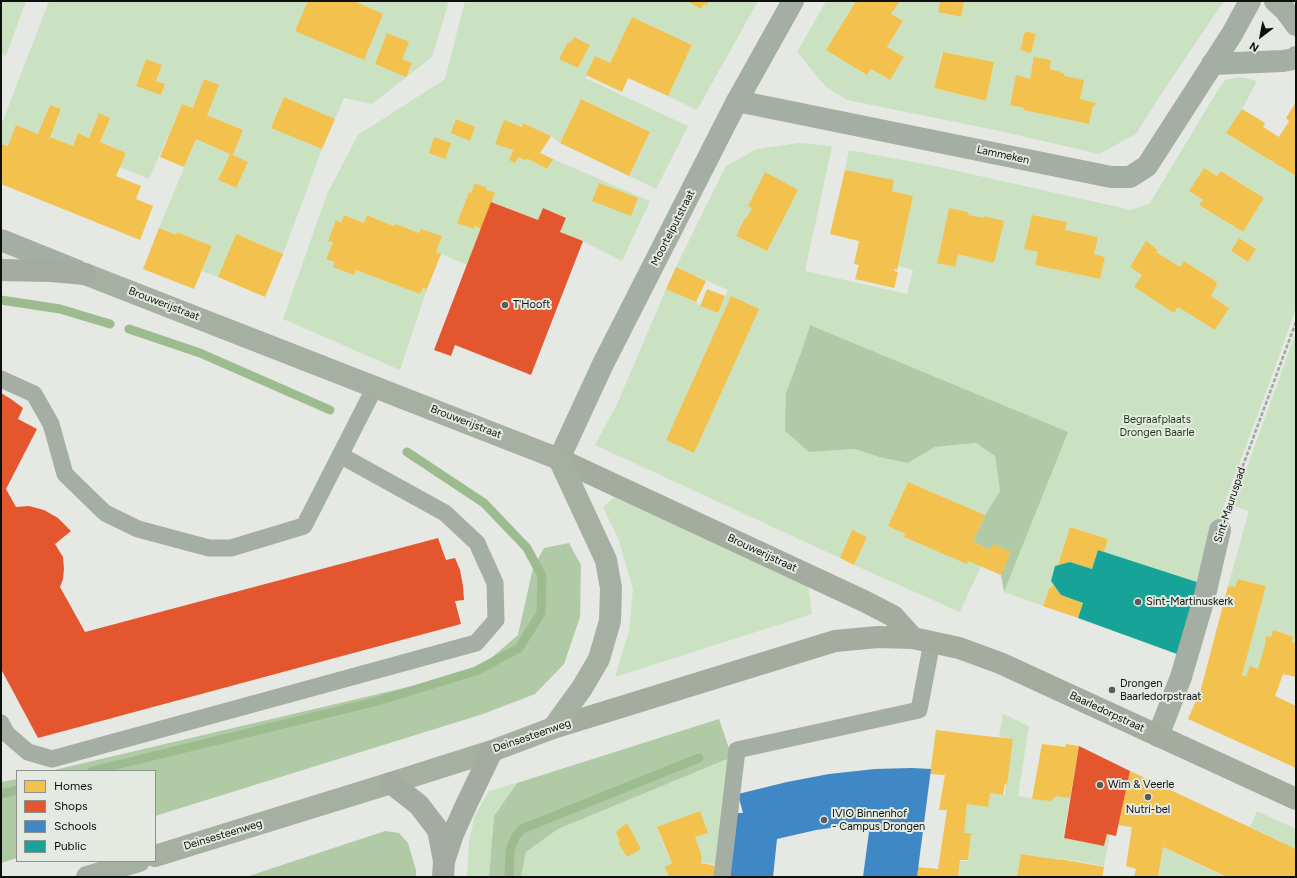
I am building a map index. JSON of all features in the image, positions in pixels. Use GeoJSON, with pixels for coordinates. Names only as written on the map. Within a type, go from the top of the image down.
{"type":"FeatureCollection","features":[{"type":"Feature","properties":{"kind":"highway"},"geometry":{"type":"LineString","coordinates":[[1,270],[51,271],[85,274]]}},
{"type":"Feature","properties":{"kind":"highway"},"geometry":{"type":"LineString","coordinates":[[444,869],[453,834],[492,751]]}},
{"type":"Feature","properties":{"kind":"highway"},"geometry":{"type":"LineString","coordinates":[[391,783],[419,805],[438,830],[444,869]]}},
{"type":"Feature","properties":{"kind":"main road","name":"Brouwerijstraat"},"geometry":{"type":"LineString","coordinates":[[85,274],[559,459],[864,601],[893,616],[922,640]]}},
{"type":"Feature","properties":{"kind":"main road"},"geometry":{"type":"LineString","coordinates":[[553,728],[582,688],[600,659],[610,621],[612,588],[606,560],[559,459]]}},
{"type":"Feature","properties":{"kind":"main road","name":"Deinsesteenweg"},"geometry":{"type":"LineString","coordinates":[[156,856],[492,751],[553,728],[835,641],[878,637],[922,640]]}},
{"type":"Feature","properties":{"kind":"main road","name":"Baarledorpstraat"},"geometry":{"type":"LineString","coordinates":[[922,640],[959,648],[1000,662],[1296,799]]}},
{"type":"Feature","properties":{"kind":"main road"},"geometry":{"type":"LineString","coordinates":[[87,877],[136,862]]}},
{"type":"Feature","properties":{"kind":"street","name":"Moortelputstraat"},"geometry":{"type":"LineString","coordinates":[[559,459],[603,364],[737,101],[793,1]]}},
{"type":"Feature","properties":{"kind":"street","name":"Lammeken"},"geometry":{"type":"LineString","coordinates":[[737,101],[1111,178],[1130,177],[1147,166],[1232,34],[1250,1]]}},
{"type":"Feature","properties":{"kind":"street"},"geometry":{"type":"LineString","coordinates":[[1275,1],[1285,10],[1296,25]]}},
{"type":"Feature","properties":{"kind":"street"},"geometry":{"type":"LineString","coordinates":[[1212,64],[1278,62],[1294,59],[1296,57]]}},
{"type":"Feature","properties":{"kind":"street","name":"Brouwerijstraat"},"geometry":{"type":"LineString","coordinates":[[1,240],[85,274]]}},
{"type":"Feature","properties":{"kind":"street","name":"Sint-Mauruspad"},"geometry":{"type":"LineString","coordinates":[[1158,736],[1181,677],[1201,610],[1220,530]]}},
{"type":"Feature","properties":{"kind":"lane"},"geometry":{"type":"LineString","coordinates":[[1,379],[34,394],[51,424],[65,474],[105,513],[138,529],[209,548],[231,548],[304,526],[375,387]]}},
{"type":"Feature","properties":{"kind":"lane"},"geometry":{"type":"LineString","coordinates":[[1,723],[7,734],[28,752],[52,759],[476,643],[496,620],[494,583],[477,543],[445,513],[340,455]]}},
{"type":"Feature","properties":{"kind":"lane"},"geometry":{"type":"LineString","coordinates":[[722,877],[737,750],[919,710],[922,640]]}},
{"type":"Feature","properties":{"kind":"path","name":"Sint-Mauruspad"},"geometry":{"type":"LineString","coordinates":[[1220,530],[1296,322]]}},
{"type":"Feature","properties":{"kind":"green space"},"geometry":{"type":"Polygon","coordinates":[[[1,1],[26,1],[6,56],[1,54],[1,1]]]}},
{"type":"Feature","properties":{"kind":"green space"},"geometry":{"type":"Polygon","coordinates":[[[49,1],[449,1],[432,57],[372,104],[344,98],[335,119],[284,97],[271,128],[322,149],[283,254],[236,234],[218,277],[202,271],[212,246],[177,232],[176,235],[159,228],[196,139],[230,154],[218,180],[235,188],[247,162],[233,155],[243,130],[207,115],[204,80],[193,108],[182,104],[149,179],[120,167],[126,153],[100,142],[109,118],[99,114],[89,138],[78,133],[73,146],[50,137],[61,110],[51,105],[38,134],[16,125],[8,146],[1,144],[1,126],[49,1]],[[146,59],[136,85],[161,95],[165,85],[156,81],[162,65],[146,59]]]}},
{"type":"Feature","properties":{"kind":"green space"},"geometry":{"type":"Polygon","coordinates":[[[465,1],[687,1],[701,9],[704,4],[706,6],[709,1],[758,1],[697,110],[668,96],[692,45],[632,17],[610,63],[595,56],[585,78],[688,126],[656,189],[629,176],[650,132],[581,99],[560,143],[551,136],[523,123],[509,160],[515,163],[519,157],[524,160],[528,159],[546,169],[553,159],[650,201],[622,261],[583,241],[560,232],[566,218],[543,208],[538,220],[491,202],[486,188],[475,183],[471,193],[469,192],[457,223],[473,229],[475,226],[481,229],[467,265],[436,252],[442,236],[421,229],[419,233],[396,224],[394,226],[368,215],[364,223],[344,215],[341,223],[336,221],[328,240],[333,242],[326,258],[335,262],[334,267],[354,275],[356,270],[420,294],[423,288],[427,289],[400,370],[283,319],[327,194],[358,135],[445,79],[465,1]],[[574,37],[570,43],[568,42],[560,59],[578,68],[590,45],[574,37]]]}},
{"type":"Feature","properties":{"kind":"green space"},"geometry":{"type":"Polygon","coordinates":[[[826,1],[856,1],[826,50],[867,75],[871,69],[890,80],[904,57],[887,47],[903,22],[891,14],[900,1],[940,1],[938,12],[960,17],[964,1],[1224,1],[1136,134],[1099,154],[1000,131],[847,100],[826,87],[797,52],[826,1]],[[1025,31],[1020,50],[1031,53],[1036,34],[1025,31]],[[942,52],[934,88],[986,101],[994,62],[942,52]],[[1050,69],[1030,79],[1016,76],[1010,105],[1024,108],[1023,110],[1089,124],[1093,106],[1095,106],[1096,103],[1080,99],[1064,76],[1064,73],[1050,69]]]}},
{"type":"Feature","properties":{"kind":"green space","name":"Begraafplaats Drongen Baarle"},"geometry":{"type":"Polygon","coordinates":[[[1240,77],[1257,81],[1242,109],[1226,133],[1296,176],[1296,308],[1226,499],[1200,583],[1104,552],[1108,539],[1071,527],[1058,565],[1055,566],[1051,581],[1054,585],[1049,589],[1043,606],[1004,592],[1067,432],[810,325],[802,350],[809,452],[855,449],[879,457],[908,463],[935,447],[977,443],[995,456],[1000,491],[985,515],[908,482],[888,526],[905,534],[904,537],[967,563],[968,561],[981,566],[960,612],[854,565],[867,537],[852,531],[840,558],[595,445],[618,402],[666,289],[718,313],[728,290],[676,267],[726,166],[757,149],[799,143],[832,146],[805,271],[907,294],[913,270],[898,266],[913,196],[892,191],[894,180],[845,170],[849,150],[935,166],[1131,210],[1150,203],[1225,80],[1240,77]],[[1204,168],[1190,191],[1203,200],[1200,206],[1243,232],[1264,198],[1221,171],[1217,176],[1204,168]],[[777,179],[752,208],[736,236],[767,251],[798,190],[777,179]],[[949,208],[937,262],[954,267],[958,254],[1004,221],[968,215],[968,212],[949,208]],[[1032,215],[1024,249],[1038,252],[1035,265],[1100,279],[1105,257],[1094,254],[1098,237],[1065,230],[1067,222],[1032,215]],[[1239,238],[1231,251],[1248,262],[1256,249],[1239,238]],[[1146,242],[1130,267],[1142,275],[1134,287],[1174,313],[1178,307],[1215,329],[1229,308],[1211,296],[1217,282],[1184,261],[1180,267],[1156,252],[1158,249],[1146,242]],[[731,296],[666,440],[694,453],[758,309],[731,296]]]}},
{"type":"Feature","properties":{"kind":"green space"},"geometry":{"type":"Polygon","coordinates":[[[810,325],[1068,432],[1004,592],[1001,575],[990,550],[973,542],[985,515],[1000,491],[995,456],[976,443],[935,447],[908,463],[879,457],[855,449],[809,452],[785,431],[786,393],[810,325]]]}},
{"type":"Feature","properties":{"kind":"green space"},"geometry":{"type":"Polygon","coordinates":[[[1296,332],[1296,643],[1293,642],[1294,637],[1273,631],[1271,638],[1266,637],[1265,641],[1267,641],[1258,669],[1250,667],[1247,676],[1242,674],[1266,586],[1238,579],[1236,588],[1228,586],[1249,511],[1233,506],[1296,332]]]}},
{"type":"Feature","properties":{"kind":"green space"},"geometry":{"type":"Polygon","coordinates":[[[615,497],[808,587],[812,614],[615,677],[629,631],[633,589],[618,538],[603,507],[615,497]]]}},
{"type":"Feature","properties":{"kind":"green space"},"geometry":{"type":"Polygon","coordinates":[[[569,543],[581,565],[580,617],[564,664],[535,694],[483,714],[156,816],[156,770],[54,770],[476,671],[518,635],[533,568],[544,548],[569,543]]]}},
{"type":"Feature","properties":{"kind":"green space"},"geometry":{"type":"Polygon","coordinates":[[[1003,714],[1029,726],[1018,796],[1050,801],[1058,795],[1070,798],[1063,837],[1104,846],[1107,834],[1110,834],[1104,866],[1060,858],[1059,860],[1022,854],[1017,877],[958,877],[960,861],[967,861],[971,835],[963,833],[967,804],[987,807],[989,793],[1005,795],[1012,739],[999,737],[1003,714]]]}},
{"type":"Feature","properties":{"kind":"green space"},"geometry":{"type":"Polygon","coordinates":[[[719,719],[732,757],[558,829],[526,852],[521,877],[489,877],[494,816],[517,783],[719,719]]]}},
{"type":"Feature","properties":{"kind":"green space"},"geometry":{"type":"Polygon","coordinates":[[[732,757],[718,865],[701,862],[702,857],[686,817],[657,829],[672,864],[670,877],[521,877],[526,852],[558,829],[732,757]]]}},
{"type":"Feature","properties":{"kind":"green space"},"geometry":{"type":"Polygon","coordinates":[[[16,779],[16,858],[1,863],[1,782],[16,779]]]}},
{"type":"Feature","properties":{"kind":"green space"},"geometry":{"type":"Polygon","coordinates":[[[517,783],[494,816],[489,877],[467,877],[469,841],[475,815],[489,791],[517,783]]]}},
{"type":"Feature","properties":{"kind":"green space"},"geometry":{"type":"Polygon","coordinates":[[[1257,811],[1296,829],[1296,849],[1250,827],[1257,811]]]}},
{"type":"Feature","properties":{"kind":"green space"},"geometry":{"type":"Polygon","coordinates":[[[385,831],[399,833],[408,843],[416,870],[416,877],[246,877],[385,831]]]}},
{"type":"Feature","properties":{"kind":"green space"},"geometry":{"type":"Polygon","coordinates":[[[1163,847],[1181,856],[1226,877],[1158,877],[1163,847]]]}},
{"type":"Feature","properties":{"kind":"building: Homes"},"geometry":{"type":"Polygon","coordinates":[[[308,1],[354,1],[383,14],[364,60],[295,31],[308,1]]]}},
{"type":"Feature","properties":{"kind":"building: Homes"},"geometry":{"type":"Polygon","coordinates":[[[687,1],[709,1],[706,6],[704,4],[701,9],[687,1]]]}},
{"type":"Feature","properties":{"kind":"building: Homes"},"geometry":{"type":"Polygon","coordinates":[[[856,1],[900,1],[891,14],[903,21],[887,47],[904,57],[890,80],[871,69],[867,75],[826,50],[856,1]]]}},
{"type":"Feature","properties":{"kind":"building: Homes"},"geometry":{"type":"Polygon","coordinates":[[[940,1],[964,1],[961,17],[938,12],[940,1]]]}},
{"type":"Feature","properties":{"kind":"building: Homes"},"geometry":{"type":"Polygon","coordinates":[[[632,17],[692,45],[668,96],[628,78],[622,92],[586,75],[595,56],[610,63],[632,17]]]}},
{"type":"Feature","properties":{"kind":"building: Homes"},"geometry":{"type":"Polygon","coordinates":[[[1025,31],[1036,34],[1031,53],[1020,50],[1025,31]]]}},
{"type":"Feature","properties":{"kind":"building: Homes"},"geometry":{"type":"Polygon","coordinates":[[[387,33],[409,42],[402,59],[412,63],[406,77],[375,64],[387,33]]]}},
{"type":"Feature","properties":{"kind":"building: Homes"},"geometry":{"type":"Polygon","coordinates":[[[574,37],[590,45],[578,68],[559,59],[568,42],[570,43],[574,37]]]}},
{"type":"Feature","properties":{"kind":"building: Homes"},"geometry":{"type":"Polygon","coordinates":[[[943,52],[994,62],[986,101],[934,88],[943,52]]]}},
{"type":"Feature","properties":{"kind":"building: Homes"},"geometry":{"type":"Polygon","coordinates":[[[1034,57],[1051,60],[1050,69],[1064,73],[1064,76],[1084,80],[1080,99],[1096,103],[1095,106],[1093,106],[1089,124],[1023,110],[1024,108],[1010,105],[1016,75],[1030,79],[1034,57]]]}},
{"type":"Feature","properties":{"kind":"building: Homes"},"geometry":{"type":"Polygon","coordinates":[[[146,59],[162,65],[156,81],[165,84],[161,95],[136,86],[146,59]]]}},
{"type":"Feature","properties":{"kind":"building: Homes"},"geometry":{"type":"Polygon","coordinates":[[[204,79],[219,85],[207,115],[243,130],[233,155],[248,162],[236,188],[218,180],[230,154],[196,139],[184,167],[160,157],[182,104],[193,108],[204,79]]]}},
{"type":"Feature","properties":{"kind":"building: Homes"},"geometry":{"type":"Polygon","coordinates":[[[284,97],[335,119],[322,149],[271,128],[284,97]]]}},
{"type":"Feature","properties":{"kind":"building: Homes"},"geometry":{"type":"Polygon","coordinates":[[[581,99],[650,132],[629,176],[560,143],[581,99]]]}},
{"type":"Feature","properties":{"kind":"building: Homes"},"geometry":{"type":"Polygon","coordinates":[[[1296,102],[1296,176],[1226,133],[1242,109],[1265,123],[1263,127],[1279,137],[1289,121],[1286,118],[1296,102]]]}},
{"type":"Feature","properties":{"kind":"building: Homes"},"geometry":{"type":"Polygon","coordinates":[[[50,105],[61,109],[50,137],[73,146],[78,133],[89,138],[99,113],[110,118],[100,142],[126,153],[116,176],[141,186],[136,199],[153,206],[140,240],[1,184],[1,144],[8,146],[16,125],[38,134],[50,105]]]}},
{"type":"Feature","properties":{"kind":"building: Homes"},"geometry":{"type":"Polygon","coordinates":[[[456,119],[475,127],[470,141],[451,133],[456,119]]]}},
{"type":"Feature","properties":{"kind":"building: Homes"},"geometry":{"type":"Polygon","coordinates":[[[504,120],[522,127],[523,123],[551,136],[540,153],[553,159],[547,169],[528,159],[524,160],[519,157],[515,163],[509,160],[513,150],[495,144],[504,120]]]}},
{"type":"Feature","properties":{"kind":"building: Homes"},"geometry":{"type":"Polygon","coordinates":[[[434,137],[451,143],[445,159],[429,153],[434,137]]]}},
{"type":"Feature","properties":{"kind":"building: Homes"},"geometry":{"type":"Polygon","coordinates":[[[1204,168],[1217,176],[1221,171],[1264,198],[1243,232],[1199,205],[1203,200],[1189,191],[1204,168]]]}},
{"type":"Feature","properties":{"kind":"building: Homes"},"geometry":{"type":"Polygon","coordinates":[[[845,170],[894,180],[892,191],[913,196],[897,270],[894,269],[894,271],[898,272],[894,288],[855,279],[859,265],[854,264],[859,241],[830,234],[845,170]]]}},
{"type":"Feature","properties":{"kind":"building: Homes"},"geometry":{"type":"Polygon","coordinates":[[[765,172],[798,190],[767,251],[736,236],[752,208],[748,206],[765,172]]]}},
{"type":"Feature","properties":{"kind":"building: Homes"},"geometry":{"type":"Polygon","coordinates":[[[475,183],[487,188],[486,190],[495,193],[481,229],[475,226],[473,229],[457,223],[469,192],[471,193],[475,183]]]}},
{"type":"Feature","properties":{"kind":"building: Homes"},"geometry":{"type":"Polygon","coordinates":[[[599,183],[638,198],[631,216],[592,201],[599,183]]]}},
{"type":"Feature","properties":{"kind":"building: Homes"},"geometry":{"type":"Polygon","coordinates":[[[949,208],[968,212],[968,215],[985,218],[984,216],[1004,221],[994,263],[958,254],[955,267],[937,263],[949,208]]]}},
{"type":"Feature","properties":{"kind":"building: Homes"},"geometry":{"type":"Polygon","coordinates":[[[344,215],[364,223],[367,215],[394,226],[396,224],[419,233],[421,229],[442,236],[436,252],[441,254],[427,289],[423,288],[420,294],[356,270],[354,275],[333,267],[335,262],[326,259],[333,242],[328,241],[336,220],[341,223],[344,215]]]}},
{"type":"Feature","properties":{"kind":"building: Homes"},"geometry":{"type":"Polygon","coordinates":[[[1032,215],[1067,222],[1065,230],[1098,237],[1094,254],[1105,257],[1100,279],[1035,265],[1038,252],[1024,249],[1032,215]]]}},
{"type":"Feature","properties":{"kind":"building: Homes"},"geometry":{"type":"Polygon","coordinates":[[[159,228],[176,235],[177,232],[212,246],[194,289],[143,269],[159,228]]]}},
{"type":"Feature","properties":{"kind":"building: Homes"},"geometry":{"type":"Polygon","coordinates":[[[236,234],[283,254],[265,297],[218,277],[236,234]]]}},
{"type":"Feature","properties":{"kind":"building: Homes"},"geometry":{"type":"Polygon","coordinates":[[[1239,238],[1256,249],[1248,262],[1231,251],[1239,238]]]}},
{"type":"Feature","properties":{"kind":"building: Homes"},"geometry":{"type":"Polygon","coordinates":[[[1146,241],[1158,250],[1156,252],[1180,267],[1184,261],[1217,282],[1211,296],[1229,308],[1215,330],[1178,307],[1174,313],[1134,287],[1142,275],[1130,267],[1146,241]]]}},
{"type":"Feature","properties":{"kind":"building: Homes"},"geometry":{"type":"Polygon","coordinates":[[[676,267],[706,281],[696,302],[666,289],[676,267]]]}},
{"type":"Feature","properties":{"kind":"building: Homes"},"geometry":{"type":"Polygon","coordinates":[[[707,289],[725,296],[718,313],[700,306],[707,289]]]}},
{"type":"Feature","properties":{"kind":"building: Homes"},"geometry":{"type":"Polygon","coordinates":[[[731,296],[759,309],[694,453],[666,440],[731,296]]]}},
{"type":"Feature","properties":{"kind":"building: Homes"},"geometry":{"type":"Polygon","coordinates":[[[908,482],[985,515],[973,542],[990,550],[992,544],[1011,552],[1001,575],[968,561],[967,564],[904,537],[905,534],[888,526],[908,482]]]}},
{"type":"Feature","properties":{"kind":"building: Homes"},"geometry":{"type":"Polygon","coordinates":[[[1070,527],[1108,539],[1104,552],[1098,550],[1092,569],[1070,562],[1058,565],[1070,527]]]}},
{"type":"Feature","properties":{"kind":"building: Homes"},"geometry":{"type":"Polygon","coordinates":[[[852,530],[867,537],[854,565],[840,558],[852,530]]]}},
{"type":"Feature","properties":{"kind":"building: Homes"},"geometry":{"type":"Polygon","coordinates":[[[1238,579],[1266,586],[1242,675],[1246,676],[1250,666],[1258,669],[1266,636],[1271,637],[1273,630],[1294,637],[1292,642],[1296,643],[1296,677],[1283,674],[1275,696],[1296,706],[1296,768],[1188,719],[1201,689],[1228,586],[1235,587],[1238,579]]]}},
{"type":"Feature","properties":{"kind":"building: Homes"},"geometry":{"type":"Polygon","coordinates":[[[1054,585],[1061,595],[1083,603],[1078,618],[1043,606],[1049,589],[1054,585]]]}},
{"type":"Feature","properties":{"kind":"building: Homes"},"geometry":{"type":"Polygon","coordinates":[[[936,730],[1013,739],[1007,785],[1005,784],[1003,795],[990,793],[988,807],[967,804],[964,833],[971,833],[968,860],[960,860],[958,877],[917,877],[918,867],[938,869],[947,810],[939,810],[945,775],[930,774],[936,730]]]}},
{"type":"Feature","properties":{"kind":"building: Homes"},"geometry":{"type":"Polygon","coordinates":[[[1042,744],[1065,747],[1066,744],[1079,746],[1070,798],[1057,796],[1050,801],[1032,799],[1042,744]]]}},
{"type":"Feature","properties":{"kind":"building: Homes"},"geometry":{"type":"Polygon","coordinates":[[[1130,771],[1296,849],[1296,877],[1227,877],[1163,847],[1158,877],[1134,877],[1136,869],[1126,866],[1132,827],[1118,825],[1130,771]]]}},
{"type":"Feature","properties":{"kind":"building: Homes"},"geometry":{"type":"Polygon","coordinates":[[[700,811],[708,833],[695,837],[702,857],[701,863],[717,866],[716,877],[669,877],[665,867],[672,863],[657,827],[700,811]]]}},
{"type":"Feature","properties":{"kind":"building: Homes"},"geometry":{"type":"Polygon","coordinates":[[[627,823],[641,849],[627,857],[618,842],[620,841],[616,832],[627,823]]]}},
{"type":"Feature","properties":{"kind":"building: Homes"},"geometry":{"type":"Polygon","coordinates":[[[1021,854],[1104,867],[1102,877],[1017,877],[1021,854]]]}},
{"type":"Feature","properties":{"kind":"building: Shops","name":"T'Hooft"},"geometry":{"type":"Polygon","coordinates":[[[491,202],[538,220],[543,208],[566,218],[560,232],[583,241],[531,375],[455,345],[451,356],[434,350],[491,202]]]}},
{"type":"Feature","properties":{"kind":"building: Shops"},"geometry":{"type":"Polygon","coordinates":[[[1,393],[23,408],[18,419],[37,429],[6,489],[16,507],[29,506],[44,510],[58,518],[71,531],[55,544],[63,557],[63,579],[60,587],[85,632],[438,538],[446,560],[455,558],[460,570],[464,600],[455,601],[461,624],[38,738],[1,669],[1,393]]]}},
{"type":"Feature","properties":{"kind":"building: Shops","name":"Wim & Veerle"},"geometry":{"type":"Polygon","coordinates":[[[1079,746],[1130,771],[1116,836],[1107,834],[1104,846],[1064,838],[1079,746]]]}},
{"type":"Feature","properties":{"kind":"building: Schools"},"geometry":{"type":"Polygon","coordinates":[[[875,769],[931,769],[917,877],[863,877],[870,824],[816,830],[777,839],[773,877],[730,877],[737,813],[743,813],[738,794],[787,782],[829,774],[875,769]]]}},
{"type":"Feature","properties":{"kind":"building: Public","name":"Sint-Martinuskerk"},"geometry":{"type":"Polygon","coordinates":[[[1098,550],[1200,583],[1177,654],[1078,618],[1083,603],[1061,595],[1051,581],[1055,566],[1070,562],[1092,569],[1098,550]]]}},
{"type":"Feature","properties":{"kind":"waterway"},"geometry":{"type":"LineString","coordinates":[[1,300],[60,309],[110,324]]}},
{"type":"Feature","properties":{"kind":"waterway"},"geometry":{"type":"LineString","coordinates":[[129,329],[200,353],[330,410]]}},
{"type":"Feature","properties":{"kind":"waterway"},"geometry":{"type":"LineString","coordinates":[[96,770],[378,701],[476,671],[519,648],[541,613],[542,576],[527,548],[484,503],[407,452]]}},
{"type":"Feature","properties":{"kind":"waterway"},"geometry":{"type":"LineString","coordinates":[[509,877],[510,850],[516,836],[522,829],[699,758]]}},
{"type":"Feature","properties":{"kind":"waterway"},"geometry":{"type":"LineString","coordinates":[[1,794],[16,790]]}},
{"type":"Feature","properties":{"kind":"place","name":"T'Hooft"},"geometry":{"type":"Point","coordinates":[505,305]}},
{"type":"Feature","properties":{"kind":"place","name":"Sint-Martinuskerk"},"geometry":{"type":"Point","coordinates":[1138,602]}},
{"type":"Feature","properties":{"kind":"place","name":"Drongen Baarledorpstraat"},"geometry":{"type":"Point","coordinates":[1112,690]}},
{"type":"Feature","properties":{"kind":"place","name":"Wim & Veerle"},"geometry":{"type":"Point","coordinates":[1100,785]}},
{"type":"Feature","properties":{"kind":"place","name":"Nutri-bel"},"geometry":{"type":"Point","coordinates":[1148,797]}},
{"type":"Feature","properties":{"kind":"place","name":"IVIO Binnenhof - Campus Drongen"},"geometry":{"type":"Point","coordinates":[824,820]}}]}
